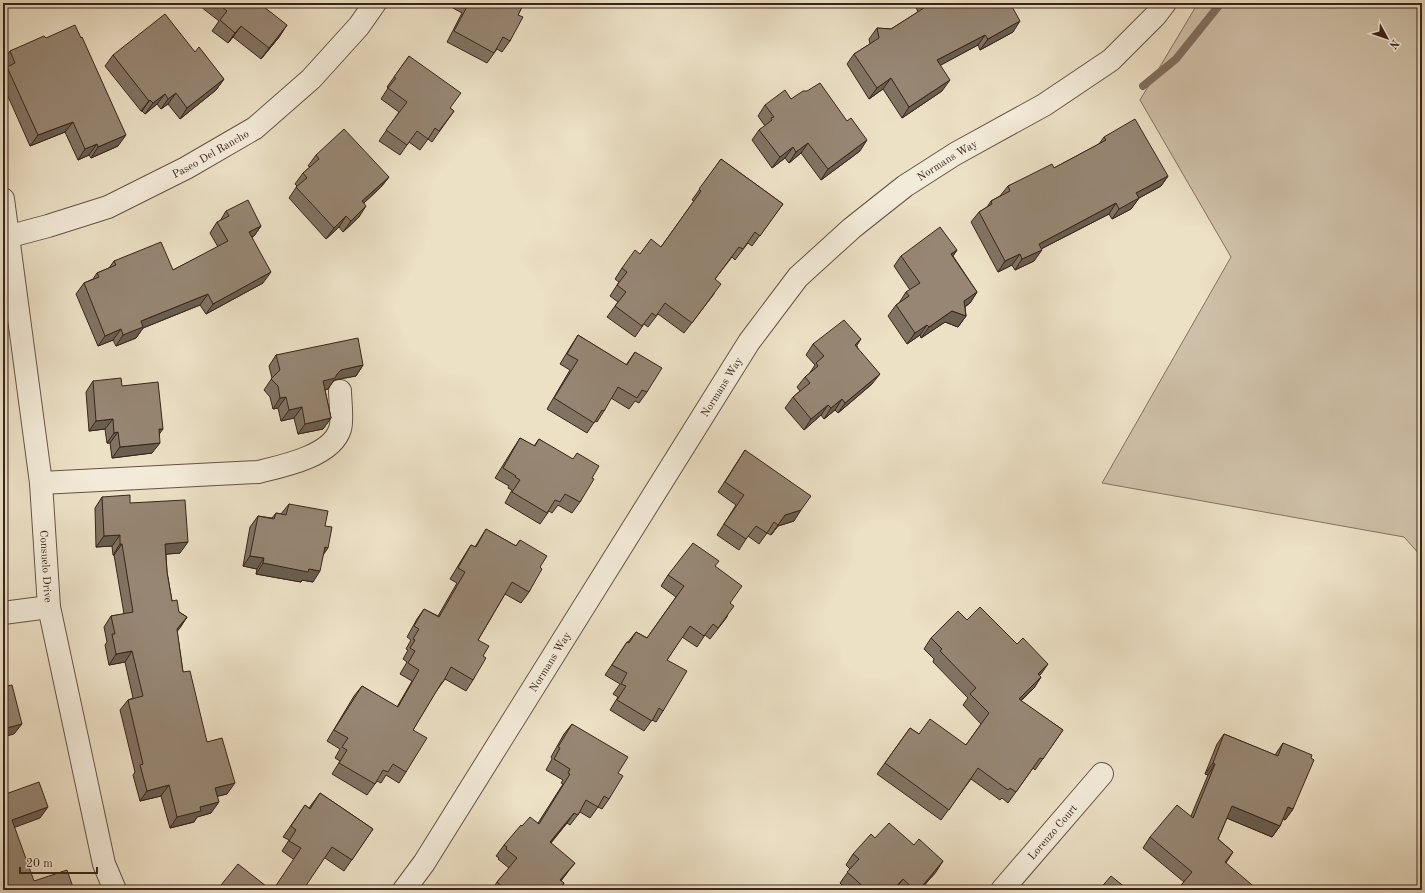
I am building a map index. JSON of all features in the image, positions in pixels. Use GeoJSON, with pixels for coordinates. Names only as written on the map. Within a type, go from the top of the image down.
{"type":"FeatureCollection","features":[{"type":"Feature","properties":{"kind":"street","name":"Paseo Del Rancho"},"geometry":{"type":"LineString","coordinates":[[6,238],[108,207],[186,168],[255,128],[311,78],[359,26],[375,3]]}},
{"type":"Feature","properties":{"kind":"street","name":"Normans Way"},"geometry":{"type":"LineString","coordinates":[[404,890],[424,863],[749,342],[798,277],[852,228],[905,186],[954,154],[1044,105],[1111,60],[1155,16],[1165,3]]}},
{"type":"Feature","properties":{"kind":"street","name":"Consuelo Drive"},"geometry":{"type":"LineString","coordinates":[[3,200],[6,238],[40,483],[49,607],[104,864],[115,890]]}},
{"type":"Feature","properties":{"kind":"street"},"geometry":{"type":"LineString","coordinates":[[40,483],[258,472],[285,466],[315,454],[334,441],[341,428],[340,391]]}},
{"type":"Feature","properties":{"kind":"street"},"geometry":{"type":"LineString","coordinates":[[3,613],[49,607]]}},
{"type":"Feature","properties":{"kind":"street","name":"Lorenzo Court"},"geometry":{"type":"LineString","coordinates":[[1002,890],[1102,774]]}},
{"type":"Feature","properties":{"kind":"shaded area"},"geometry":{"type":"Polygon","coordinates":[[[1198,3],[1422,3],[1422,557],[1404,537],[1102,483],[1231,257],[1140,100],[1198,3]]]}},
{"type":"Feature","properties":{"kind":"building"},"geometry":{"type":"Polygon","coordinates":[[[217,3],[259,3],[287,25],[269,48],[241,26],[235,33],[220,20],[227,11],[217,3]]]}},
{"type":"Feature","properties":{"kind":"building"},"geometry":{"type":"Polygon","coordinates":[[[469,3],[524,3],[518,15],[523,17],[510,41],[503,37],[494,53],[454,31],[469,3]]]}},
{"type":"Feature","properties":{"kind":"building"},"geometry":{"type":"Polygon","coordinates":[[[926,3],[1010,3],[1020,21],[988,39],[985,35],[937,60],[950,80],[909,107],[891,78],[877,88],[854,54],[879,38],[877,28],[891,29],[927,6],[926,3]]]}},
{"type":"Feature","properties":{"kind":"building"},"geometry":{"type":"Polygon","coordinates":[[[165,14],[195,52],[199,47],[224,79],[187,108],[176,93],[168,99],[165,94],[153,103],[150,100],[149,101],[113,55],[165,14]]]}},
{"type":"Feature","properties":{"kind":"building"},"geometry":{"type":"Polygon","coordinates":[[[75,25],[81,38],[82,37],[126,135],[98,147],[97,144],[85,149],[73,122],[38,135],[7,67],[15,63],[10,51],[44,36],[46,38],[75,25]]]}},
{"type":"Feature","properties":{"kind":"building"},"geometry":{"type":"Polygon","coordinates":[[[409,56],[461,93],[450,108],[454,111],[439,131],[435,128],[428,139],[417,131],[407,145],[386,130],[407,102],[388,88],[396,78],[394,77],[409,56]]]}},
{"type":"Feature","properties":{"kind":"building"},"geometry":{"type":"Polygon","coordinates":[[[820,83],[847,121],[851,118],[867,140],[828,169],[808,143],[796,152],[793,147],[780,157],[759,130],[772,120],[771,118],[774,117],[765,105],[785,90],[791,99],[803,91],[807,91],[820,83]]]}},
{"type":"Feature","properties":{"kind":"building"},"geometry":{"type":"Polygon","coordinates":[[[1135,119],[1168,176],[1136,193],[1139,198],[1119,209],[1116,203],[1039,244],[1042,250],[1022,259],[1020,254],[1005,261],[979,212],[992,204],[991,201],[1010,191],[1008,186],[1052,164],[1054,168],[1106,140],[1104,137],[1135,119]]]}},
{"type":"Feature","properties":{"kind":"building"},"geometry":{"type":"Polygon","coordinates":[[[344,129],[389,177],[362,201],[366,206],[351,221],[346,216],[334,228],[296,187],[307,178],[303,173],[319,159],[316,155],[344,129]]]}},
{"type":"Feature","properties":{"kind":"building"},"geometry":{"type":"Polygon","coordinates":[[[721,159],[783,204],[760,236],[755,232],[743,249],[739,247],[715,279],[721,284],[692,323],[665,303],[656,316],[652,313],[642,326],[615,306],[626,292],[617,285],[627,272],[622,268],[635,250],[640,254],[651,239],[661,247],[701,191],[699,189],[721,159]]]}},
{"type":"Feature","properties":{"kind":"building"},"geometry":{"type":"Polygon","coordinates":[[[248,200],[261,226],[249,232],[271,272],[213,304],[208,294],[141,321],[143,327],[123,335],[121,329],[105,336],[84,283],[99,277],[97,273],[116,265],[114,261],[161,242],[173,270],[228,241],[217,222],[229,216],[226,211],[248,200]]]}},
{"type":"Feature","properties":{"kind":"building"},"geometry":{"type":"Polygon","coordinates":[[[940,227],[957,250],[951,254],[977,292],[964,301],[966,316],[952,311],[929,327],[927,325],[915,333],[896,305],[909,296],[906,292],[920,283],[901,256],[940,227]]]}},
{"type":"Feature","properties":{"kind":"building"},"geometry":{"type":"Polygon","coordinates":[[[844,320],[861,339],[855,345],[880,374],[845,403],[842,399],[831,408],[828,405],[811,419],[793,397],[810,383],[805,377],[818,366],[816,363],[824,356],[813,344],[844,320]]]}},
{"type":"Feature","properties":{"kind":"building"},"geometry":{"type":"Polygon","coordinates":[[[578,335],[627,365],[635,352],[662,368],[647,392],[642,390],[637,398],[618,387],[604,411],[602,410],[594,423],[554,398],[578,360],[567,354],[578,335]]]}},
{"type":"Feature","properties":{"kind":"building"},"geometry":{"type":"Polygon","coordinates":[[[358,338],[363,365],[341,370],[335,378],[323,381],[331,418],[305,424],[302,407],[289,410],[286,397],[280,398],[278,386],[271,379],[280,370],[276,355],[358,338]]]}},
{"type":"Feature","properties":{"kind":"building"},"geometry":{"type":"Polygon","coordinates":[[[121,378],[122,386],[158,382],[163,429],[159,429],[160,443],[120,447],[118,432],[114,433],[113,419],[96,421],[93,381],[121,378]]]}},
{"type":"Feature","properties":{"kind":"building"},"geometry":{"type":"Polygon","coordinates":[[[520,438],[535,446],[539,439],[573,459],[577,453],[599,466],[592,478],[594,479],[580,502],[565,494],[560,502],[555,500],[547,513],[512,492],[520,480],[503,468],[520,438]]]}},
{"type":"Feature","properties":{"kind":"building"},"geometry":{"type":"Polygon","coordinates":[[[745,450],[811,496],[801,510],[785,515],[778,525],[774,522],[767,533],[756,526],[746,539],[724,524],[744,495],[725,482],[745,450]]]}},
{"type":"Feature","properties":{"kind":"building"},"geometry":{"type":"Polygon","coordinates":[[[130,495],[130,503],[185,500],[188,542],[165,544],[167,572],[172,601],[177,600],[179,612],[187,617],[177,629],[183,672],[190,671],[207,742],[222,738],[235,783],[215,788],[219,802],[200,807],[201,811],[177,817],[169,785],[147,791],[140,765],[143,764],[128,700],[143,696],[132,651],[116,654],[112,634],[115,634],[111,616],[133,612],[122,544],[120,544],[120,535],[104,536],[102,497],[130,495]]]}},
{"type":"Feature","properties":{"kind":"building"},"geometry":{"type":"Polygon","coordinates":[[[289,504],[328,511],[325,526],[332,527],[328,548],[325,547],[320,571],[309,569],[308,572],[263,563],[264,558],[250,556],[258,516],[274,519],[276,513],[286,515],[289,504]]]}},
{"type":"Feature","properties":{"kind":"building"},"geometry":{"type":"Polygon","coordinates":[[[486,529],[516,546],[520,540],[547,556],[540,567],[542,569],[529,592],[512,582],[478,640],[489,646],[483,656],[486,658],[473,680],[451,667],[413,730],[427,738],[406,772],[393,764],[388,772],[383,770],[375,784],[339,763],[347,750],[342,747],[348,738],[334,730],[362,686],[398,707],[419,670],[408,663],[415,651],[410,648],[419,629],[414,626],[424,609],[439,617],[465,572],[458,568],[471,545],[476,547],[486,529]]]}},
{"type":"Feature","properties":{"kind":"building"},"geometry":{"type":"Polygon","coordinates":[[[693,543],[719,561],[715,566],[742,586],[730,603],[734,606],[718,628],[713,624],[704,636],[690,626],[667,660],[687,671],[663,711],[659,708],[652,721],[617,700],[626,686],[621,684],[627,673],[612,665],[627,642],[629,643],[636,632],[647,638],[684,586],[668,575],[693,543]]]}},
{"type":"Feature","properties":{"kind":"building"},"geometry":{"type":"Polygon","coordinates":[[[980,607],[1017,644],[1023,638],[1048,664],[1038,674],[1041,677],[1019,699],[1063,730],[1043,759],[1040,758],[1016,792],[1010,788],[1008,790],[978,768],[949,810],[885,763],[910,728],[919,734],[930,719],[966,745],[989,713],[970,694],[976,688],[940,651],[942,649],[931,638],[958,611],[967,620],[980,607]]]}},
{"type":"Feature","properties":{"kind":"building"},"geometry":{"type":"Polygon","coordinates":[[[12,685],[22,724],[3,729],[3,687],[12,685]]]}},
{"type":"Feature","properties":{"kind":"building"},"geometry":{"type":"Polygon","coordinates":[[[572,724],[628,757],[618,773],[623,776],[609,799],[604,796],[598,807],[586,800],[578,815],[574,813],[550,842],[575,863],[560,880],[564,883],[559,890],[506,890],[497,882],[517,858],[506,849],[507,847],[504,845],[530,817],[539,824],[570,774],[568,773],[570,769],[554,759],[560,748],[558,747],[572,724]]]}},
{"type":"Feature","properties":{"kind":"building"},"geometry":{"type":"Polygon","coordinates":[[[1224,734],[1278,756],[1283,743],[1312,755],[1311,758],[1314,760],[1293,809],[1288,807],[1280,826],[1232,806],[1218,839],[1233,852],[1225,862],[1258,890],[1177,890],[1192,872],[1150,837],[1177,805],[1193,818],[1215,764],[1213,763],[1224,734]]]}},
{"type":"Feature","properties":{"kind":"building"},"geometry":{"type":"Polygon","coordinates":[[[39,782],[48,807],[12,820],[34,881],[67,870],[74,890],[3,890],[3,795],[39,782]]]}},
{"type":"Feature","properties":{"kind":"building"},"geometry":{"type":"Polygon","coordinates":[[[320,793],[373,829],[352,860],[332,847],[303,890],[273,890],[301,848],[289,841],[296,830],[291,826],[305,805],[310,809],[320,793]]]}},
{"type":"Feature","properties":{"kind":"building"},"geometry":{"type":"Polygon","coordinates":[[[889,823],[914,845],[919,839],[943,861],[919,890],[915,890],[903,879],[893,890],[867,890],[847,872],[859,859],[853,854],[871,834],[875,838],[889,823]]]}},
{"type":"Feature","properties":{"kind":"building"},"geometry":{"type":"Polygon","coordinates":[[[238,864],[271,890],[217,890],[238,864]]]}},
{"type":"Feature","properties":{"kind":"building"},"geometry":{"type":"Polygon","coordinates":[[[1111,876],[1126,888],[1128,886],[1132,890],[1099,890],[1111,876]]]}},
{"type":"Feature","properties":{"kind":"building"},"geometry":{"type":"Polygon","coordinates":[[[1087,886],[1092,890],[1083,890],[1087,886]]]}},
{"type":"Feature","properties":{"kind":"waterway"},"geometry":{"type":"LineString","coordinates":[[1143,86],[1176,59],[1221,3]]}}]}
